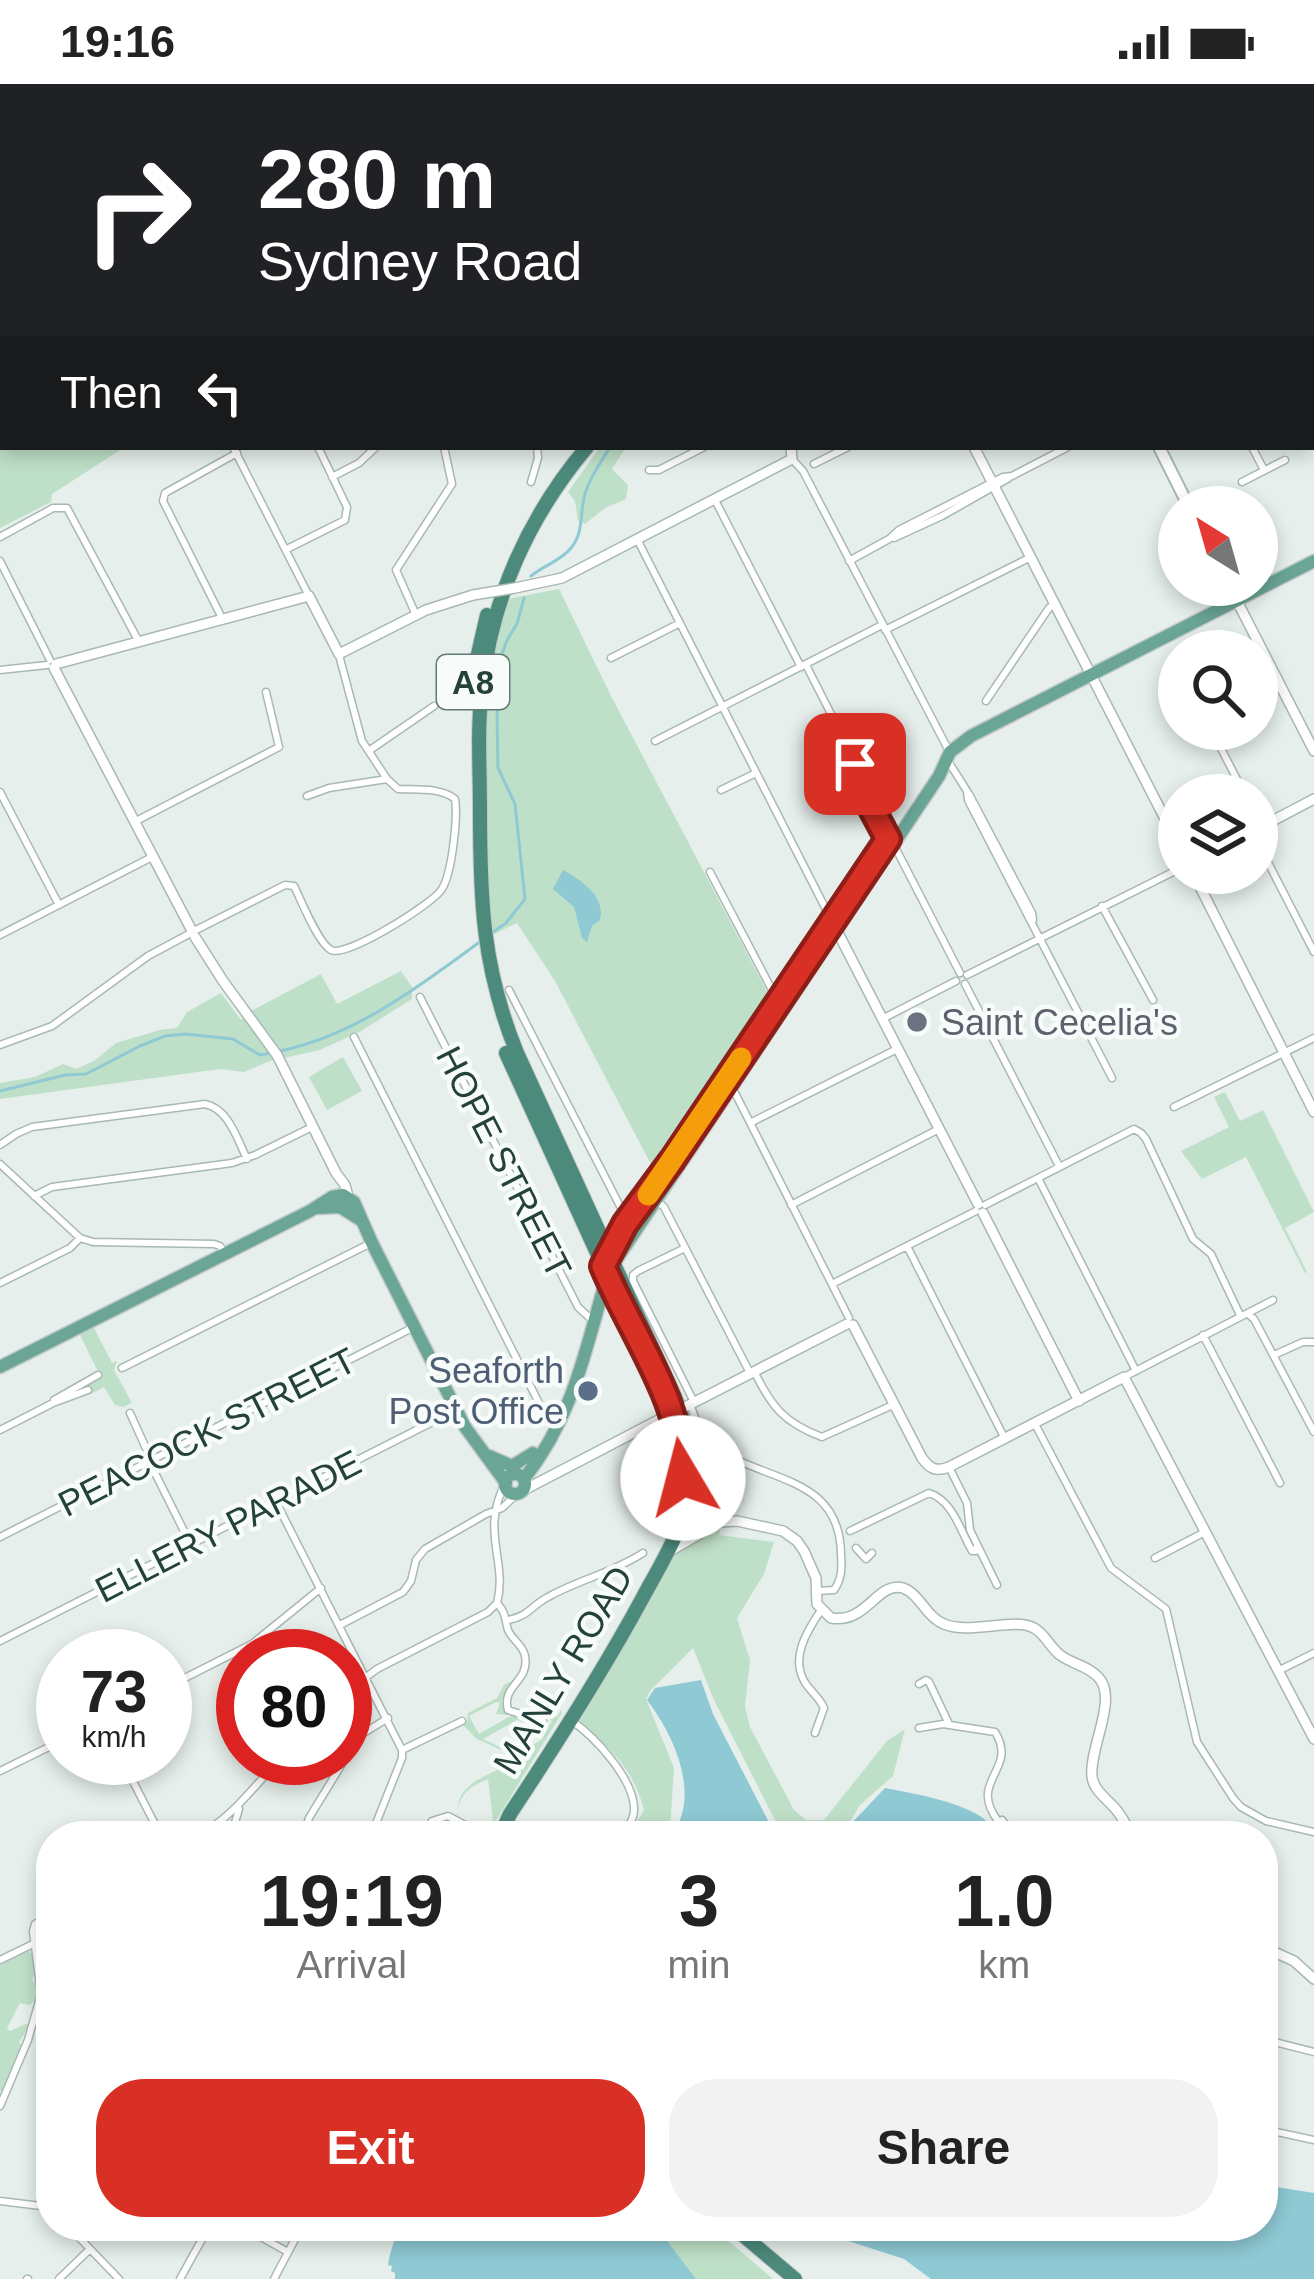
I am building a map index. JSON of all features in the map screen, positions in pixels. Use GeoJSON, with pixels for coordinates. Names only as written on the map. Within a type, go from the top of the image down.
{"type":"FeatureCollection","features":[{"type":"Feature","properties":{"kind":"highway","name":"A8"},"geometry":{"type":"LineString","coordinates":[[573,450],[519,530],[478,648],[470,721],[471,892],[492,1014],[608,1265]]}},
{"type":"Feature","properties":{"kind":"highway","name":"A8"},"geometry":{"type":"LineString","coordinates":[[584,450],[528,534],[502,597],[487,652],[479,732],[480,942],[508,1031],[591,1213],[608,1265]]}},
{"type":"Feature","properties":{"kind":"highway","name":"MANLY ROAD"},"geometry":{"type":"LineString","coordinates":[[569,1719],[663,1547],[681,1492],[683,1461],[676,1425],[608,1265]]}},
{"type":"Feature","properties":{"kind":"highway","name":"MANLY ROAD"},"geometry":{"type":"LineString","coordinates":[[502,1821],[668,1553],[683,1537],[691,1479],[688,1438],[675,1397],[608,1265]]}},
{"type":"Feature","properties":{"kind":"highway"},"geometry":{"type":"LineString","coordinates":[[737,2241],[779,2279]]}},
{"type":"Feature","properties":{"kind":"highway"},"geometry":{"type":"LineString","coordinates":[[750,2241],[795,2279]]}},
{"type":"Feature","properties":{"kind":"main road"},"geometry":{"type":"LineString","coordinates":[[1160,450],[1178,486]]}},
{"type":"Feature","properties":{"kind":"main road"},"geometry":{"type":"LineString","coordinates":[[1278,576],[1314,561]]}},
{"type":"Feature","properties":{"kind":"main road"},"geometry":{"type":"LineString","coordinates":[[591,1213],[621,1228],[655,1199],[834,925],[939,776],[946,758],[966,738],[1214,606]]}},
{"type":"Feature","properties":{"kind":"main road"},"geometry":{"type":"LineString","coordinates":[[522,1480],[573,1393],[608,1265],[642,1203],[728,1084]]}},
{"type":"Feature","properties":{"kind":"main road"},"geometry":{"type":"LineString","coordinates":[[0,1367],[310,1210],[342,1199],[354,1202],[357,1217],[472,1439],[522,1480]]}},
{"type":"Feature","properties":{"kind":"main road"},"geometry":{"type":"LineString","coordinates":[[590,1325],[611,1312],[629,1323]]}},
{"type":"Feature","properties":{"kind":"main road"},"geometry":{"type":"LineString","coordinates":[[487,1455],[512,1466],[521,1463],[556,1423]]}},
{"type":"Feature","properties":{"kind":"main road"},"geometry":{"type":"LineString","coordinates":[[522,1480],[533,1453]]}},
{"type":"Feature","properties":{"kind":"street"},"geometry":{"type":"LineString","coordinates":[[0,1045],[52,1026],[148,956],[284,885],[293,886],[323,943],[341,952],[438,895],[446,878],[457,803],[450,794],[398,789],[362,741],[339,654],[235,450],[165,493],[163,501],[223,620]]}},
{"type":"Feature","properties":{"kind":"street"},"geometry":{"type":"LineString","coordinates":[[287,549],[345,520],[347,507],[318,450]]}},
{"type":"Feature","properties":{"kind":"street"},"geometry":{"type":"LineString","coordinates":[[332,477],[359,464],[373,450]]}},
{"type":"Feature","properties":{"kind":"street"},"geometry":{"type":"LineString","coordinates":[[416,615],[396,570],[452,484],[445,450]]}},
{"type":"Feature","properties":{"kind":"street"},"geometry":{"type":"LineString","coordinates":[[531,482],[537,450]]}},
{"type":"Feature","properties":{"kind":"street"},"geometry":{"type":"LineString","coordinates":[[649,470],[659,470],[698,450]]}},
{"type":"Feature","properties":{"kind":"street"},"geometry":{"type":"LineString","coordinates":[[814,464],[842,450]]}},
{"type":"Feature","properties":{"kind":"street"},"geometry":{"type":"LineString","coordinates":[[976,450],[1158,805]]}},
{"type":"Feature","properties":{"kind":"street"},"geometry":{"type":"LineString","coordinates":[[849,561],[1062,450]]}},
{"type":"Feature","properties":{"kind":"street"},"geometry":{"type":"LineString","coordinates":[[1254,450],[1264,470]]}},
{"type":"Feature","properties":{"kind":"street"},"geometry":{"type":"LineString","coordinates":[[339,654],[453,600],[562,578],[715,500],[792,453],[1112,1078]]}},
{"type":"Feature","properties":{"kind":"street"},"geometry":{"type":"LineString","coordinates":[[1242,482],[1286,460]]}},
{"type":"Feature","properties":{"kind":"street"},"geometry":{"type":"LineString","coordinates":[[715,500],[853,757],[859,785],[1059,1166]]}},
{"type":"Feature","properties":{"kind":"street"},"geometry":{"type":"LineString","coordinates":[[0,537],[53,508],[67,508],[139,642]]}},
{"type":"Feature","properties":{"kind":"street"},"geometry":{"type":"LineString","coordinates":[[638,541],[1079,1401]]}},
{"type":"Feature","properties":{"kind":"street"},"geometry":{"type":"LineString","coordinates":[[655,741],[1031,557]]}},
{"type":"Feature","properties":{"kind":"street"},"geometry":{"type":"LineString","coordinates":[[0,561],[193,932],[274,1051],[336,1172],[342,1199]]}},
{"type":"Feature","properties":{"kind":"street"},"geometry":{"type":"LineString","coordinates":[[0,670],[52,664],[309,596]]}},
{"type":"Feature","properties":{"kind":"street"},"geometry":{"type":"LineString","coordinates":[[986,701],[1055,604]]}},
{"type":"Feature","properties":{"kind":"street"},"geometry":{"type":"LineString","coordinates":[[1240,606],[1314,751]]}},
{"type":"Feature","properties":{"kind":"street"},"geometry":{"type":"LineString","coordinates":[[611,658],[680,623]]}},
{"type":"Feature","properties":{"kind":"street"},"geometry":{"type":"LineString","coordinates":[[134,822],[279,747],[266,692]]}},
{"type":"Feature","properties":{"kind":"street"},"geometry":{"type":"LineString","coordinates":[[370,750],[434,706]]}},
{"type":"Feature","properties":{"kind":"street"},"geometry":{"type":"LineString","coordinates":[[721,790],[757,772]]}},
{"type":"Feature","properties":{"kind":"street"},"geometry":{"type":"LineString","coordinates":[[307,796],[387,779]]}},
{"type":"Feature","properties":{"kind":"street"},"geometry":{"type":"LineString","coordinates":[[0,792],[59,904]]}},
{"type":"Feature","properties":{"kind":"street"},"geometry":{"type":"LineString","coordinates":[[1278,815],[1314,799]]}},
{"type":"Feature","properties":{"kind":"street"},"geometry":{"type":"LineString","coordinates":[[0,935],[152,856]]}},
{"type":"Feature","properties":{"kind":"street"},"geometry":{"type":"LineString","coordinates":[[710,872],[780,1006]]}},
{"type":"Feature","properties":{"kind":"street"},"geometry":{"type":"LineString","coordinates":[[884,1018],[1158,879]]}},
{"type":"Feature","properties":{"kind":"street"},"geometry":{"type":"LineString","coordinates":[[1278,882],[1314,952]]}},
{"type":"Feature","properties":{"kind":"street"},"geometry":{"type":"LineString","coordinates":[[1204,894],[1314,1112]]}},
{"type":"Feature","properties":{"kind":"street"},"geometry":{"type":"LineString","coordinates":[[1102,906],[1153,1000]]}},
{"type":"Feature","properties":{"kind":"street"},"geometry":{"type":"LineString","coordinates":[[509,990],[630,1223]]}},
{"type":"Feature","properties":{"kind":"street","name":"HOPE STREET"},"geometry":{"type":"LineString","coordinates":[[420,997],[590,1325]]}},
{"type":"Feature","properties":{"kind":"street"},"geometry":{"type":"LineString","coordinates":[[354,1036],[544,1415],[556,1423]]}},
{"type":"Feature","properties":{"kind":"street"},"geometry":{"type":"LineString","coordinates":[[1174,1107],[1314,1038]]}},
{"type":"Feature","properties":{"kind":"street"},"geometry":{"type":"LineString","coordinates":[[751,1122],[898,1048]]}},
{"type":"Feature","properties":{"kind":"street"},"geometry":{"type":"LineString","coordinates":[[728,1084],[922,1458],[936,1470],[949,1468],[1273,1300]]}},
{"type":"Feature","properties":{"kind":"street"},"geometry":{"type":"LineString","coordinates":[[0,1145],[32,1127],[205,1105],[221,1111],[247,1159]]}},
{"type":"Feature","properties":{"kind":"street"},"geometry":{"type":"LineString","coordinates":[[34,1196],[52,1187],[224,1165],[313,1127]]}},
{"type":"Feature","properties":{"kind":"street"},"geometry":{"type":"LineString","coordinates":[[791,1204],[939,1129]]}},
{"type":"Feature","properties":{"kind":"street"},"geometry":{"type":"LineString","coordinates":[[832,1284],[1133,1129],[1142,1132],[1193,1238],[1211,1254],[1242,1314],[1255,1319],[1314,1432]]}},
{"type":"Feature","properties":{"kind":"street"},"geometry":{"type":"LineString","coordinates":[[0,1164],[80,1238],[218,1244],[225,1253]]}},
{"type":"Feature","properties":{"kind":"street"},"geometry":{"type":"LineString","coordinates":[[0,1186],[12,1176]]}},
{"type":"Feature","properties":{"kind":"street"},"geometry":{"type":"LineString","coordinates":[[1038,1178],[1136,1370]]}},
{"type":"Feature","properties":{"kind":"street"},"geometry":{"type":"LineString","coordinates":[[655,1199],[664,1207],[778,1412],[822,1438],[895,1404]]}},
{"type":"Feature","properties":{"kind":"street"},"geometry":{"type":"LineString","coordinates":[[0,1283],[70,1248],[80,1238]]}},
{"type":"Feature","properties":{"kind":"street"},"geometry":{"type":"LineString","coordinates":[[122,1368],[371,1243]]}},
{"type":"Feature","properties":{"kind":"street"},"geometry":{"type":"LineString","coordinates":[[907,1246],[1005,1439]]}},
{"type":"Feature","properties":{"kind":"street"},"geometry":{"type":"LineString","coordinates":[[685,1248],[638,1271],[634,1281],[708,1441],[792,1480],[828,1510],[841,1538],[841,1577],[834,1590],[816,1591]]}},
{"type":"Feature","properties":{"kind":"street"},"geometry":{"type":"LineString","coordinates":[[372,1673],[488,1612],[496,1603],[500,1587],[493,1538],[496,1504],[522,1480],[668,1415],[850,1323]]}},
{"type":"Feature","properties":{"kind":"street","name":"PEACOCK STREET"},"geometry":{"type":"LineString","coordinates":[[0,1537],[414,1327]]}},
{"type":"Feature","properties":{"kind":"street"},"geometry":{"type":"LineString","coordinates":[[1203,1335],[1280,1483]]}},
{"type":"Feature","properties":{"kind":"street"},"geometry":{"type":"LineString","coordinates":[[1274,1355],[1314,1342]]}},
{"type":"Feature","properties":{"kind":"street"},"geometry":{"type":"LineString","coordinates":[[52,1403],[98,1375]]}},
{"type":"Feature","properties":{"kind":"street"},"geometry":{"type":"LineString","coordinates":[[1124,1377],[1314,1739]]}},
{"type":"Feature","properties":{"kind":"street"},"geometry":{"type":"LineString","coordinates":[[0,1430],[88,1390]]}},
{"type":"Feature","properties":{"kind":"street","name":"ELLERY PARADE"},"geometry":{"type":"LineString","coordinates":[[0,1641],[456,1410]]}},
{"type":"Feature","properties":{"kind":"street"},"geometry":{"type":"LineString","coordinates":[[130,1412],[191,1545]]}},
{"type":"Feature","properties":{"kind":"street"},"geometry":{"type":"LineString","coordinates":[[1036,1424],[1112,1568],[1166,1609],[1197,1742],[1233,1798],[1266,1821]]}},
{"type":"Feature","properties":{"kind":"street"},"geometry":{"type":"LineString","coordinates":[[949,1468],[967,1504],[976,1545],[997,1585]]}},
{"type":"Feature","properties":{"kind":"street"},"geometry":{"type":"LineString","coordinates":[[340,1625],[404,1592],[425,1549],[496,1510],[522,1480]]}},
{"type":"Feature","properties":{"kind":"street"},"geometry":{"type":"LineString","coordinates":[[850,1531],[923,1494],[940,1496],[971,1551],[976,1551],[976,1545]]}},
{"type":"Feature","properties":{"kind":"street"},"geometry":{"type":"LineString","coordinates":[[276,1502],[342,1629]]}},
{"type":"Feature","properties":{"kind":"street"},"geometry":{"type":"LineString","coordinates":[[683,1537],[720,1522],[737,1521],[783,1531],[797,1541],[816,1578],[821,1610],[798,1659],[804,1682],[824,1708],[815,1733]]}},
{"type":"Feature","properties":{"kind":"street"},"geometry":{"type":"LineString","coordinates":[[1155,1558],[1205,1532]]}},
{"type":"Feature","properties":{"kind":"street"},"geometry":{"type":"LineString","coordinates":[[856,1548],[866,1559],[872,1553]]}},
{"type":"Feature","properties":{"kind":"street"},"geometry":{"type":"LineString","coordinates":[[508,1620],[643,1553]]}},
{"type":"Feature","properties":{"kind":"street"},"geometry":{"type":"LineString","coordinates":[[192,1674],[252,1644],[321,1588]]}},
{"type":"Feature","properties":{"kind":"street"},"geometry":{"type":"LineString","coordinates":[[821,1610],[836,1619],[851,1618],[886,1591],[901,1588],[944,1624],[1021,1625],[1037,1630],[1057,1652],[1093,1672],[1104,1686],[1106,1699],[1092,1777],[1124,1821]]}},
{"type":"Feature","properties":{"kind":"street"},"geometry":{"type":"LineString","coordinates":[[496,1603],[525,1661],[524,1672],[505,1704],[508,1710],[543,1720]]}},
{"type":"Feature","properties":{"kind":"street"},"geometry":{"type":"LineString","coordinates":[[1278,1671],[1314,1652]]}},
{"type":"Feature","properties":{"kind":"street"},"geometry":{"type":"LineString","coordinates":[[919,1684],[929,1682],[950,1724]]}},
{"type":"Feature","properties":{"kind":"street"},"geometry":{"type":"LineString","coordinates":[[372,1687],[402,1750],[377,1821]]}},
{"type":"Feature","properties":{"kind":"street"},"geometry":{"type":"LineString","coordinates":[[308,1821],[358,1736],[388,1718]]}},
{"type":"Feature","properties":{"kind":"street"},"geometry":{"type":"LineString","coordinates":[[569,1719],[602,1747],[628,1791],[634,1810],[631,1821]]}},
{"type":"Feature","properties":{"kind":"street"},"geometry":{"type":"LineString","coordinates":[[402,1750],[462,1720]]}},
{"type":"Feature","properties":{"kind":"street"},"geometry":{"type":"LineString","coordinates":[[920,1728],[950,1724],[987,1729],[999,1737],[1001,1761],[987,1797],[1000,1821]]}},
{"type":"Feature","properties":{"kind":"street"},"geometry":{"type":"LineString","coordinates":[[0,1771],[36,1753]]}},
{"type":"Feature","properties":{"kind":"street"},"geometry":{"type":"LineString","coordinates":[[135,1785],[153,1821]]}},
{"type":"Feature","properties":{"kind":"street"},"geometry":{"type":"LineString","coordinates":[[218,1821],[258,1785]]}},
{"type":"Feature","properties":{"kind":"street"},"geometry":{"type":"LineString","coordinates":[[236,1821],[240,1806]]}},
{"type":"Feature","properties":{"kind":"street"},"geometry":{"type":"LineString","coordinates":[[432,1821],[448,1816],[460,1821]]}},
{"type":"Feature","properties":{"kind":"street"},"geometry":{"type":"LineString","coordinates":[[1278,1824],[1314,1832]]}},
{"type":"Feature","properties":{"kind":"street"},"geometry":{"type":"LineString","coordinates":[[36,1923],[32,1930],[36,1963]]}},
{"type":"Feature","properties":{"kind":"street"},"geometry":{"type":"LineString","coordinates":[[0,1960],[33,1944]]}},
{"type":"Feature","properties":{"kind":"street"},"geometry":{"type":"LineString","coordinates":[[1278,1954],[1314,1979]]}},
{"type":"Feature","properties":{"kind":"street"},"geometry":{"type":"LineString","coordinates":[[0,2106],[36,2012]]}},
{"type":"Feature","properties":{"kind":"street"},"geometry":{"type":"LineString","coordinates":[[1278,2043],[1314,2052]]}},
{"type":"Feature","properties":{"kind":"street"},"geometry":{"type":"LineString","coordinates":[[1278,2132],[1314,2140]]}},
{"type":"Feature","properties":{"kind":"street"},"geometry":{"type":"LineString","coordinates":[[0,2201],[36,2205]]}},
{"type":"Feature","properties":{"kind":"street"},"geometry":{"type":"LineString","coordinates":[[82,2241],[119,2279]]}},
{"type":"Feature","properties":{"kind":"street"},"geometry":{"type":"LineString","coordinates":[[180,2279],[201,2241]]}},
{"type":"Feature","properties":{"kind":"street"},"geometry":{"type":"LineString","coordinates":[[268,2241],[288,2252]]}},
{"type":"Feature","properties":{"kind":"street"},"geometry":{"type":"LineString","coordinates":[[274,2279],[294,2241]]}},
{"type":"Feature","properties":{"kind":"street"},"geometry":{"type":"LineString","coordinates":[[59,2279],[90,2249]]}},
{"type":"Feature","properties":{"kind":"green space"},"geometry":{"type":"Polygon","coordinates":[[[0,450],[120,450],[52,494],[51,502],[0,528],[0,450]]]}},
{"type":"Feature","properties":{"kind":"green space"},"geometry":{"type":"Polygon","coordinates":[[[598,450],[624,450],[612,469],[628,485],[626,499],[585,524],[578,520],[568,492],[598,450]]]}},
{"type":"Feature","properties":{"kind":"green space"},"geometry":{"type":"Polygon","coordinates":[[[559,589],[771,999],[656,1174],[555,981],[517,923],[494,934],[489,906],[486,726],[491,655],[507,599],[559,589]]]}},
{"type":"Feature","properties":{"kind":"green space"},"geometry":{"type":"Polygon","coordinates":[[[401,971],[412,987],[412,999],[320,1050],[244,1072],[220,1069],[0,1099],[0,1083],[35,1077],[63,1064],[76,1069],[116,1043],[177,1028],[187,1012],[221,993],[241,1020],[321,974],[337,1004],[401,971]]]}},
{"type":"Feature","properties":{"kind":"green space"},"geometry":{"type":"Polygon","coordinates":[[[343,1057],[362,1091],[327,1110],[309,1077],[343,1057]]]}},
{"type":"Feature","properties":{"kind":"green space"},"geometry":{"type":"Polygon","coordinates":[[[1225,1092],[1240,1121],[1263,1110],[1314,1212],[1285,1228],[1305,1273],[1246,1157],[1202,1179],[1181,1151],[1229,1127],[1214,1097],[1225,1092]]]}},
{"type":"Feature","properties":{"kind":"green space"},"geometry":{"type":"Polygon","coordinates":[[[94,1328],[112,1363],[117,1361],[114,1370],[132,1403],[123,1407],[115,1405],[104,1387],[91,1394],[87,1387],[69,1397],[67,1393],[100,1376],[80,1335],[94,1328]]]}},
{"type":"Feature","properties":{"kind":"green space"},"geometry":{"type":"Polygon","coordinates":[[[701,1490],[729,1496],[719,1535],[774,1542],[764,1574],[737,1618],[750,1660],[745,1706],[750,1727],[794,1810],[806,1820],[824,1820],[887,1741],[905,1729],[893,1776],[859,1806],[850,1821],[775,1821],[693,1648],[646,1699],[674,1768],[671,1821],[637,1821],[644,1810],[634,1782],[619,1760],[579,1722],[674,1553],[701,1490]]]}},
{"type":"Feature","properties":{"kind":"green space"},"geometry":{"type":"Polygon","coordinates":[[[516,1679],[501,1701],[509,1715],[496,1714],[500,1703],[496,1702],[469,1716],[479,1734],[514,1714],[540,1724],[517,1720],[483,1739],[508,1751],[527,1747],[543,1738],[546,1726],[552,1723],[549,1715],[562,1713],[492,1821],[488,1779],[468,1790],[458,1809],[459,1800],[469,1787],[484,1776],[509,1764],[510,1758],[477,1739],[462,1724],[468,1713],[497,1698],[504,1685],[516,1679]]]}},
{"type":"Feature","properties":{"kind":"green space"},"geometry":{"type":"Polygon","coordinates":[[[27,1950],[33,1955],[36,1999],[30,2005],[20,2003],[7,2028],[29,2025],[0,2092],[0,1963],[27,1950]]]}},
{"type":"Feature","properties":{"kind":"green space"},"geometry":{"type":"Polygon","coordinates":[[[667,2241],[729,2241],[773,2279],[696,2279],[667,2241]]]}},
{"type":"Feature","properties":{"kind":"water"},"geometry":{"type":"Polygon","coordinates":[[[563,870],[584,884],[599,903],[600,920],[592,926],[587,942],[574,907],[553,889],[563,870]]]}},
{"type":"Feature","properties":{"kind":"water"},"geometry":{"type":"Polygon","coordinates":[[[701,1680],[713,1714],[768,1821],[679,1821],[684,1803],[681,1766],[647,1700],[655,1688],[701,1680]]]}},
{"type":"Feature","properties":{"kind":"water"},"geometry":{"type":"Polygon","coordinates":[[[885,1788],[959,1806],[985,1821],[854,1821],[885,1788]]]}},
{"type":"Feature","properties":{"kind":"water"},"geometry":{"type":"Polygon","coordinates":[[[1278,2187],[1314,2193],[1314,2279],[931,2279],[904,2259],[848,2241],[1278,2241],[1278,2187]]]}},
{"type":"Feature","properties":{"kind":"water"},"geometry":{"type":"Polygon","coordinates":[[[395,2241],[667,2241],[696,2279],[395,2279],[388,2265],[395,2241]]]}},
{"type":"Feature","properties":{"kind":"waterway"},"geometry":{"type":"LineString","coordinates":[[531,576],[563,556],[575,542],[588,485],[608,450]]}},
{"type":"Feature","properties":{"kind":"waterway"},"geometry":{"type":"LineString","coordinates":[[493,932],[525,899],[515,804],[498,768],[497,719],[499,663],[524,598]]}},
{"type":"Feature","properties":{"kind":"waterway"},"geometry":{"type":"LineString","coordinates":[[280,1051],[361,1021],[481,941]]}},
{"type":"Feature","properties":{"kind":"waterway"},"geometry":{"type":"LineString","coordinates":[[0,1091],[86,1074],[165,1036],[233,1039],[260,1055],[271,1053]]}},
{"type":"Feature","properties":{"kind":"slow traffic"},"geometry":{"type":"LineString","coordinates":[[648,1195],[741,1058]]}},
{"type":"Feature","properties":{"kind":"place","name":"Saint Cecelia's"},"geometry":{"type":"Point","coordinates":[917,1022]}},
{"type":"Feature","properties":{"kind":"place","name":"Seaforth Post Office"},"geometry":{"type":"Point","coordinates":[588,1391]}},
{"type":"Feature","properties":{"kind":"route"},"geometry":{"type":"LineString","coordinates":[[683,1478],[681,1442],[669,1403],[603,1266],[625,1224],[888,839],[859,785],[855,764]]}}]}
